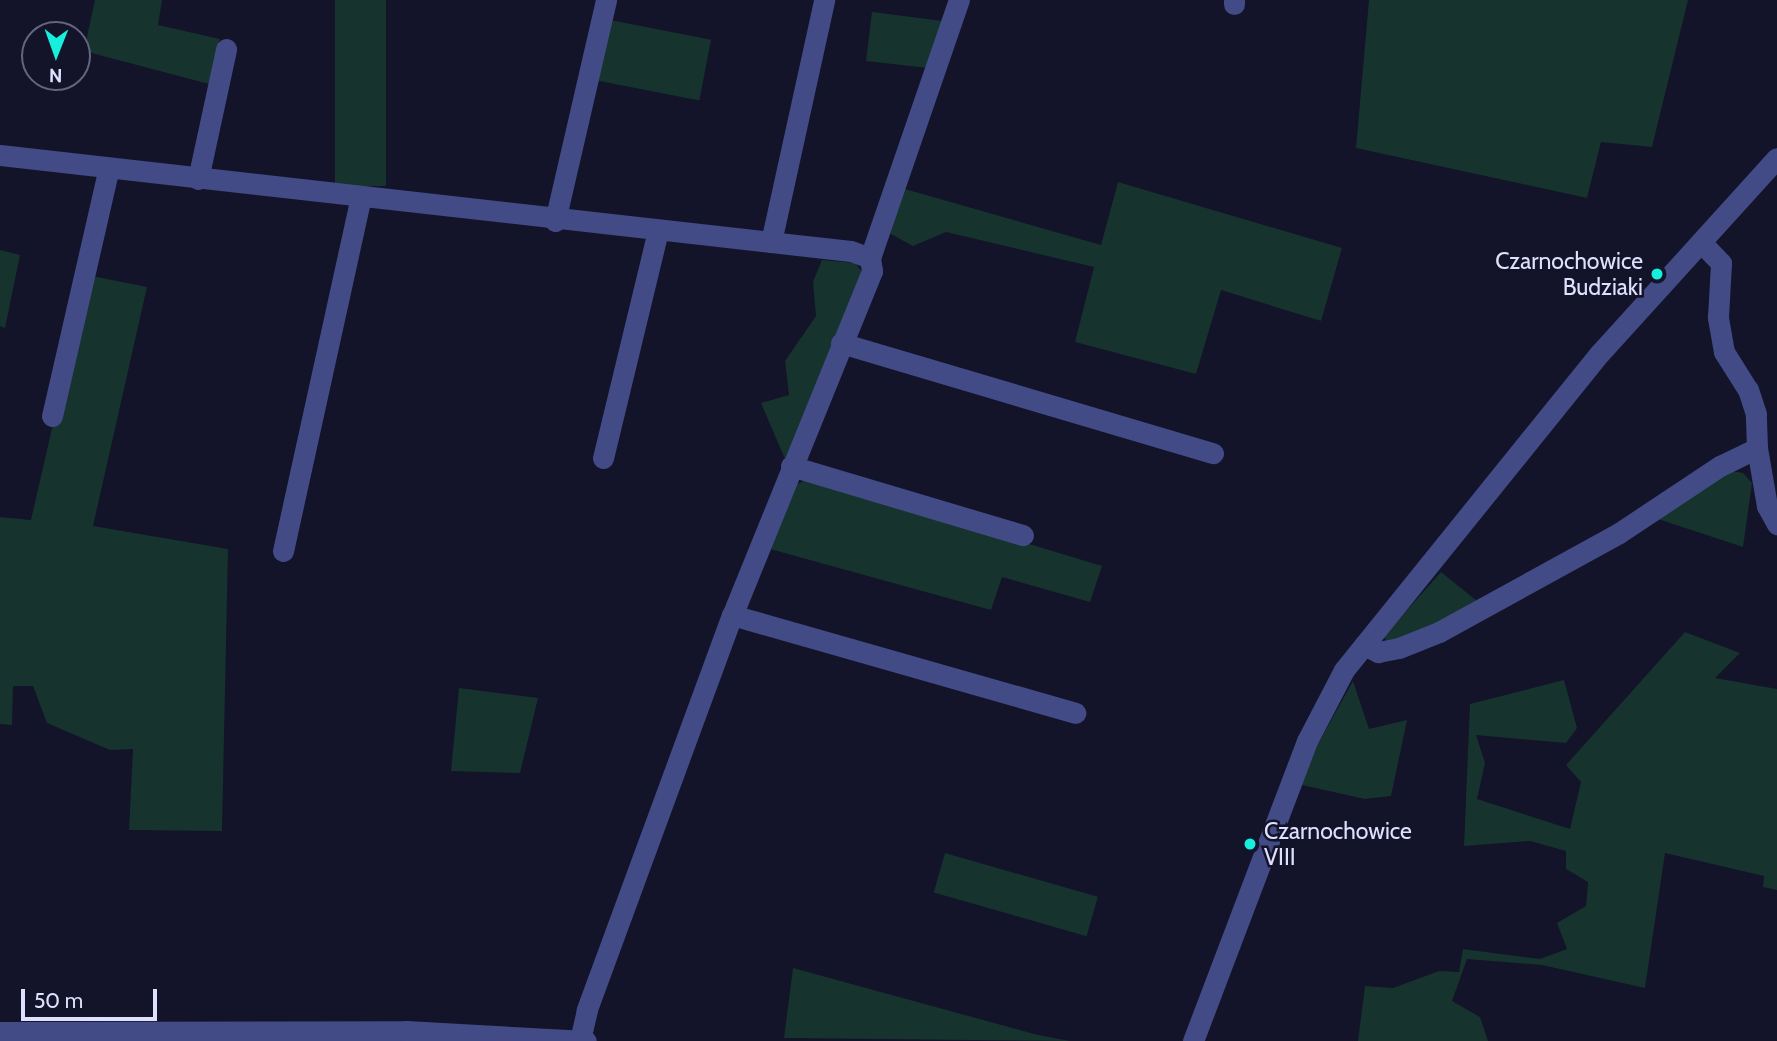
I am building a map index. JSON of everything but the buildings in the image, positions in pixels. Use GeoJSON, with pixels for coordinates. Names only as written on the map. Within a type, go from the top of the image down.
{"type":"FeatureCollection","features":[{"type":"Feature","properties":{"kind":"street"},"geometry":{"type":"LineString","coordinates":[[555,221],[606,0]]}},
{"type":"Feature","properties":{"kind":"street"},"geometry":{"type":"LineString","coordinates":[[771,242],[824,0]]}},
{"type":"Feature","properties":{"kind":"street"},"geometry":{"type":"LineString","coordinates":[[580,1041],[732,615],[872,271],[870,258],[959,0]]}},
{"type":"Feature","properties":{"kind":"street"},"geometry":{"type":"LineString","coordinates":[[198,180],[226,49]]}},
{"type":"Feature","properties":{"kind":"street"},"geometry":{"type":"LineString","coordinates":[[0,155],[555,221],[851,251],[870,258]]}},
{"type":"Feature","properties":{"kind":"street"},"geometry":{"type":"LineString","coordinates":[[1194,1041],[1307,741],[1332,689],[1364,645],[1600,353],[1777,159]]}},
{"type":"Feature","properties":{"kind":"street"},"geometry":{"type":"LineString","coordinates":[[52,416],[109,168]]}},
{"type":"Feature","properties":{"kind":"street"},"geometry":{"type":"LineString","coordinates":[[283,551],[361,197]]}},
{"type":"Feature","properties":{"kind":"street"},"geometry":{"type":"LineString","coordinates":[[603,458],[659,230]]}},
{"type":"Feature","properties":{"kind":"street"},"geometry":{"type":"LineString","coordinates":[[1701,242],[1721,263],[1718,317],[1724,352],[1748,390],[1756,414],[1757,448],[1768,506],[1777,524]]}},
{"type":"Feature","properties":{"kind":"street"},"geometry":{"type":"LineString","coordinates":[[841,343],[1213,453]]}},
{"type":"Feature","properties":{"kind":"street"},"geometry":{"type":"LineString","coordinates":[[1364,645],[1378,652],[1439,632],[1619,533],[1720,466],[1757,448]]}},
{"type":"Feature","properties":{"kind":"street"},"geometry":{"type":"LineString","coordinates":[[791,466],[1023,535]]}},
{"type":"Feature","properties":{"kind":"street"},"geometry":{"type":"LineString","coordinates":[[732,615],[1075,713]]}},
{"type":"Feature","properties":{"kind":"street"},"geometry":{"type":"LineString","coordinates":[[0,1032],[406,1031],[586,1041]]}},
{"type":"Feature","properties":{"kind":"green space"},"geometry":{"type":"Polygon","coordinates":[[[95,0],[162,0],[158,25],[220,39],[209,84],[91,53],[90,21],[95,0]]]}},
{"type":"Feature","properties":{"kind":"green space"},"geometry":{"type":"Polygon","coordinates":[[[335,0],[386,0],[386,186],[335,186],[335,0]]]}},
{"type":"Feature","properties":{"kind":"green space"},"geometry":{"type":"Polygon","coordinates":[[[1369,0],[1688,0],[1652,147],[1601,142],[1587,198],[1356,148],[1369,0]]]}},
{"type":"Feature","properties":{"kind":"green space"},"geometry":{"type":"Polygon","coordinates":[[[872,12],[943,21],[928,68],[866,61],[872,12]]]}},
{"type":"Feature","properties":{"kind":"green space"},"geometry":{"type":"Polygon","coordinates":[[[610,20],[711,40],[699,101],[598,81],[610,20]]]}},
{"type":"Feature","properties":{"kind":"green space"},"geometry":{"type":"Polygon","coordinates":[[[1118,182],[1342,248],[1321,321],[1221,290],[1196,374],[1075,342],[1094,267],[946,232],[913,246],[889,233],[905,189],[1101,245],[1118,182]]]}},
{"type":"Feature","properties":{"kind":"green space"},"geometry":{"type":"Polygon","coordinates":[[[0,250],[20,255],[5,328],[0,326],[0,250]]]}},
{"type":"Feature","properties":{"kind":"green space"},"geometry":{"type":"Polygon","coordinates":[[[822,260],[855,263],[863,273],[788,466],[761,403],[789,395],[785,361],[816,316],[813,282],[822,260]]]}},
{"type":"Feature","properties":{"kind":"green space"},"geometry":{"type":"Polygon","coordinates":[[[87,275],[147,287],[93,526],[228,549],[222,831],[129,830],[133,749],[110,750],[47,723],[33,686],[13,686],[12,725],[0,724],[0,517],[31,520],[87,275]]]}},
{"type":"Feature","properties":{"kind":"green space"},"geometry":{"type":"Polygon","coordinates":[[[1726,470],[1743,473],[1752,483],[1743,547],[1658,519],[1726,470]]]}},
{"type":"Feature","properties":{"kind":"green space"},"geometry":{"type":"Polygon","coordinates":[[[810,478],[1102,566],[1090,602],[1002,577],[991,610],[770,549],[791,487],[810,478]]]}},
{"type":"Feature","properties":{"kind":"green space"},"geometry":{"type":"Polygon","coordinates":[[[1441,572],[1477,601],[1429,631],[1390,643],[1383,637],[1441,572]]]}},
{"type":"Feature","properties":{"kind":"green space"},"geometry":{"type":"Polygon","coordinates":[[[1685,632],[1740,653],[1715,678],[1777,689],[1777,890],[1763,887],[1764,876],[1665,853],[1645,988],[1542,965],[1467,959],[1452,1001],[1480,1017],[1488,1041],[1358,1041],[1365,986],[1393,988],[1439,971],[1459,972],[1463,949],[1540,959],[1567,949],[1557,923],[1586,906],[1588,882],[1566,869],[1566,851],[1530,841],[1464,846],[1470,704],[1564,680],[1577,728],[1566,743],[1476,735],[1485,763],[1477,799],[1570,829],[1581,782],[1566,765],[1685,632]]]}},
{"type":"Feature","properties":{"kind":"green space"},"geometry":{"type":"Polygon","coordinates":[[[1353,681],[1369,729],[1407,720],[1391,796],[1365,799],[1302,785],[1308,762],[1353,681]]]}},
{"type":"Feature","properties":{"kind":"green space"},"geometry":{"type":"Polygon","coordinates":[[[459,688],[538,698],[520,773],[451,771],[459,688]]]}},
{"type":"Feature","properties":{"kind":"green space"},"geometry":{"type":"Polygon","coordinates":[[[945,853],[1098,897],[1087,936],[934,892],[945,853]]]}},
{"type":"Feature","properties":{"kind":"green space"},"geometry":{"type":"Polygon","coordinates":[[[793,968],[1038,1035],[1070,1041],[784,1038],[793,968]]]}},
{"type":"Feature","properties":{"kind":"place","name":"Czarnochowice Budziaki"},"geometry":{"type":"Point","coordinates":[1657,274]}},
{"type":"Feature","properties":{"kind":"place","name":"Czarnochowice VIII"},"geometry":{"type":"Point","coordinates":[1250,844]}}]}
